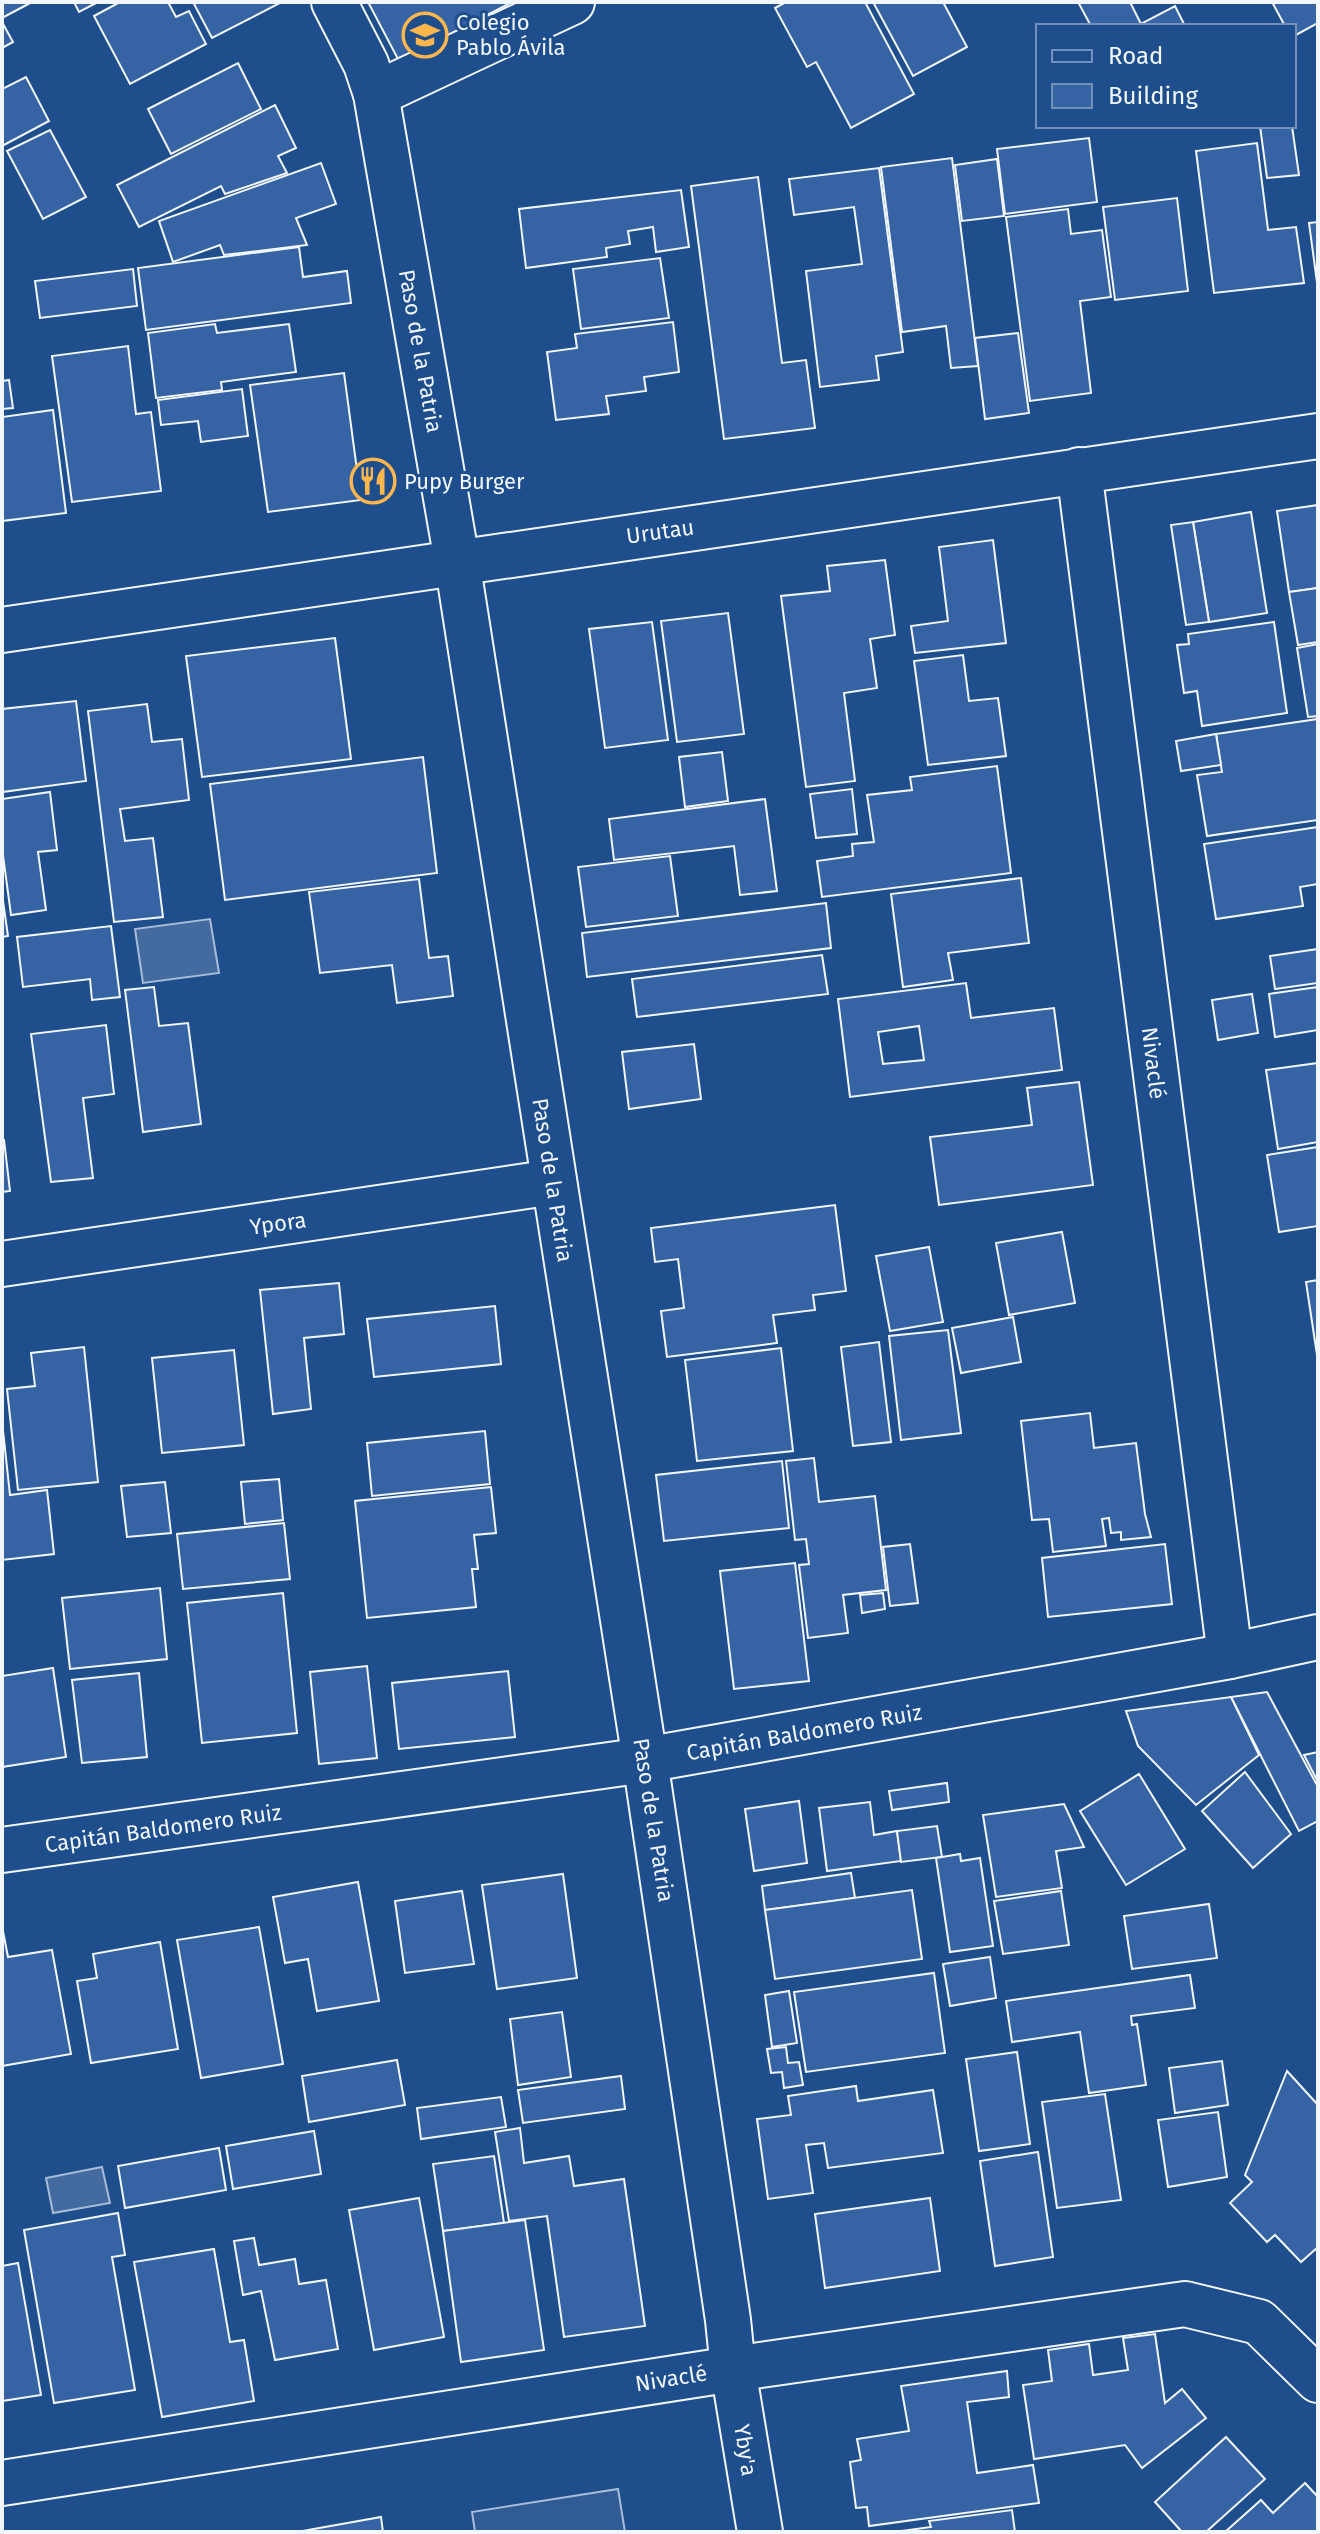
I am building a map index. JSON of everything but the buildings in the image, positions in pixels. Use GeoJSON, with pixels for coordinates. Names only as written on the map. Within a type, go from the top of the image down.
{"type":"FeatureCollection","features":[{"type":"Feature","properties":{"kind":"street","name":"Paso de la Patria"},"geometry":{"type":"LineString","coordinates":[[334,2],[366,64],[376,94],[457,561],[645,1760],[733,2369]]}},
{"type":"Feature","properties":{"kind":"street"},"geometry":{"type":"LineString","coordinates":[[376,94],[572,2]]}},
{"type":"Feature","properties":{"kind":"street","name":"Urutau"},"geometry":{"type":"LineString","coordinates":[[2,630],[1318,436]]}},
{"type":"Feature","properties":{"kind":"street","name":"Nivaclé"},"geometry":{"type":"LineString","coordinates":[[1079,470],[1230,1656]]}},
{"type":"Feature","properties":{"kind":"street","name":"Ypora"},"geometry":{"type":"LineString","coordinates":[[2,1264],[554,1182]]}},
{"type":"Feature","properties":{"kind":"street","name":"Capitán Baldomero Ruiz"},"geometry":{"type":"LineString","coordinates":[[2,1850],[645,1760],[1230,1656],[1318,1637]]}},
{"type":"Feature","properties":{"kind":"street","name":"Nivaclé"},"geometry":{"type":"LineString","coordinates":[[2,2483],[733,2369],[1185,2304],[1259,2322],[1318,2380]]}},
{"type":"Feature","properties":{"kind":"street","name":"Yby'a"},"geometry":{"type":"LineString","coordinates":[[733,2369],[760,2532]]}},
{"type":"Feature","properties":{"kind":"shaded area"},"geometry":{"type":"Polygon","coordinates":[[[210,919],[219,973],[143,983],[135,929],[210,919]]]}},
{"type":"Feature","properties":{"kind":"shaded area"},"geometry":{"type":"Polygon","coordinates":[[[102,2167],[110,2203],[53,2213],[46,2178],[102,2167]]]}},
{"type":"Feature","properties":{"kind":"shaded area"},"geometry":{"type":"Polygon","coordinates":[[[618,2489],[625,2532],[475,2532],[472,2512],[618,2489]]]}},
{"type":"Feature","properties":{"kind":"place","name":"Colegio Pablo Ávila"},"geometry":{"type":"Point","coordinates":[425,35]}},
{"type":"Feature","properties":{"kind":"place","name":"Pupy Burger"},"geometry":{"type":"Point","coordinates":[373,481]}}]}
